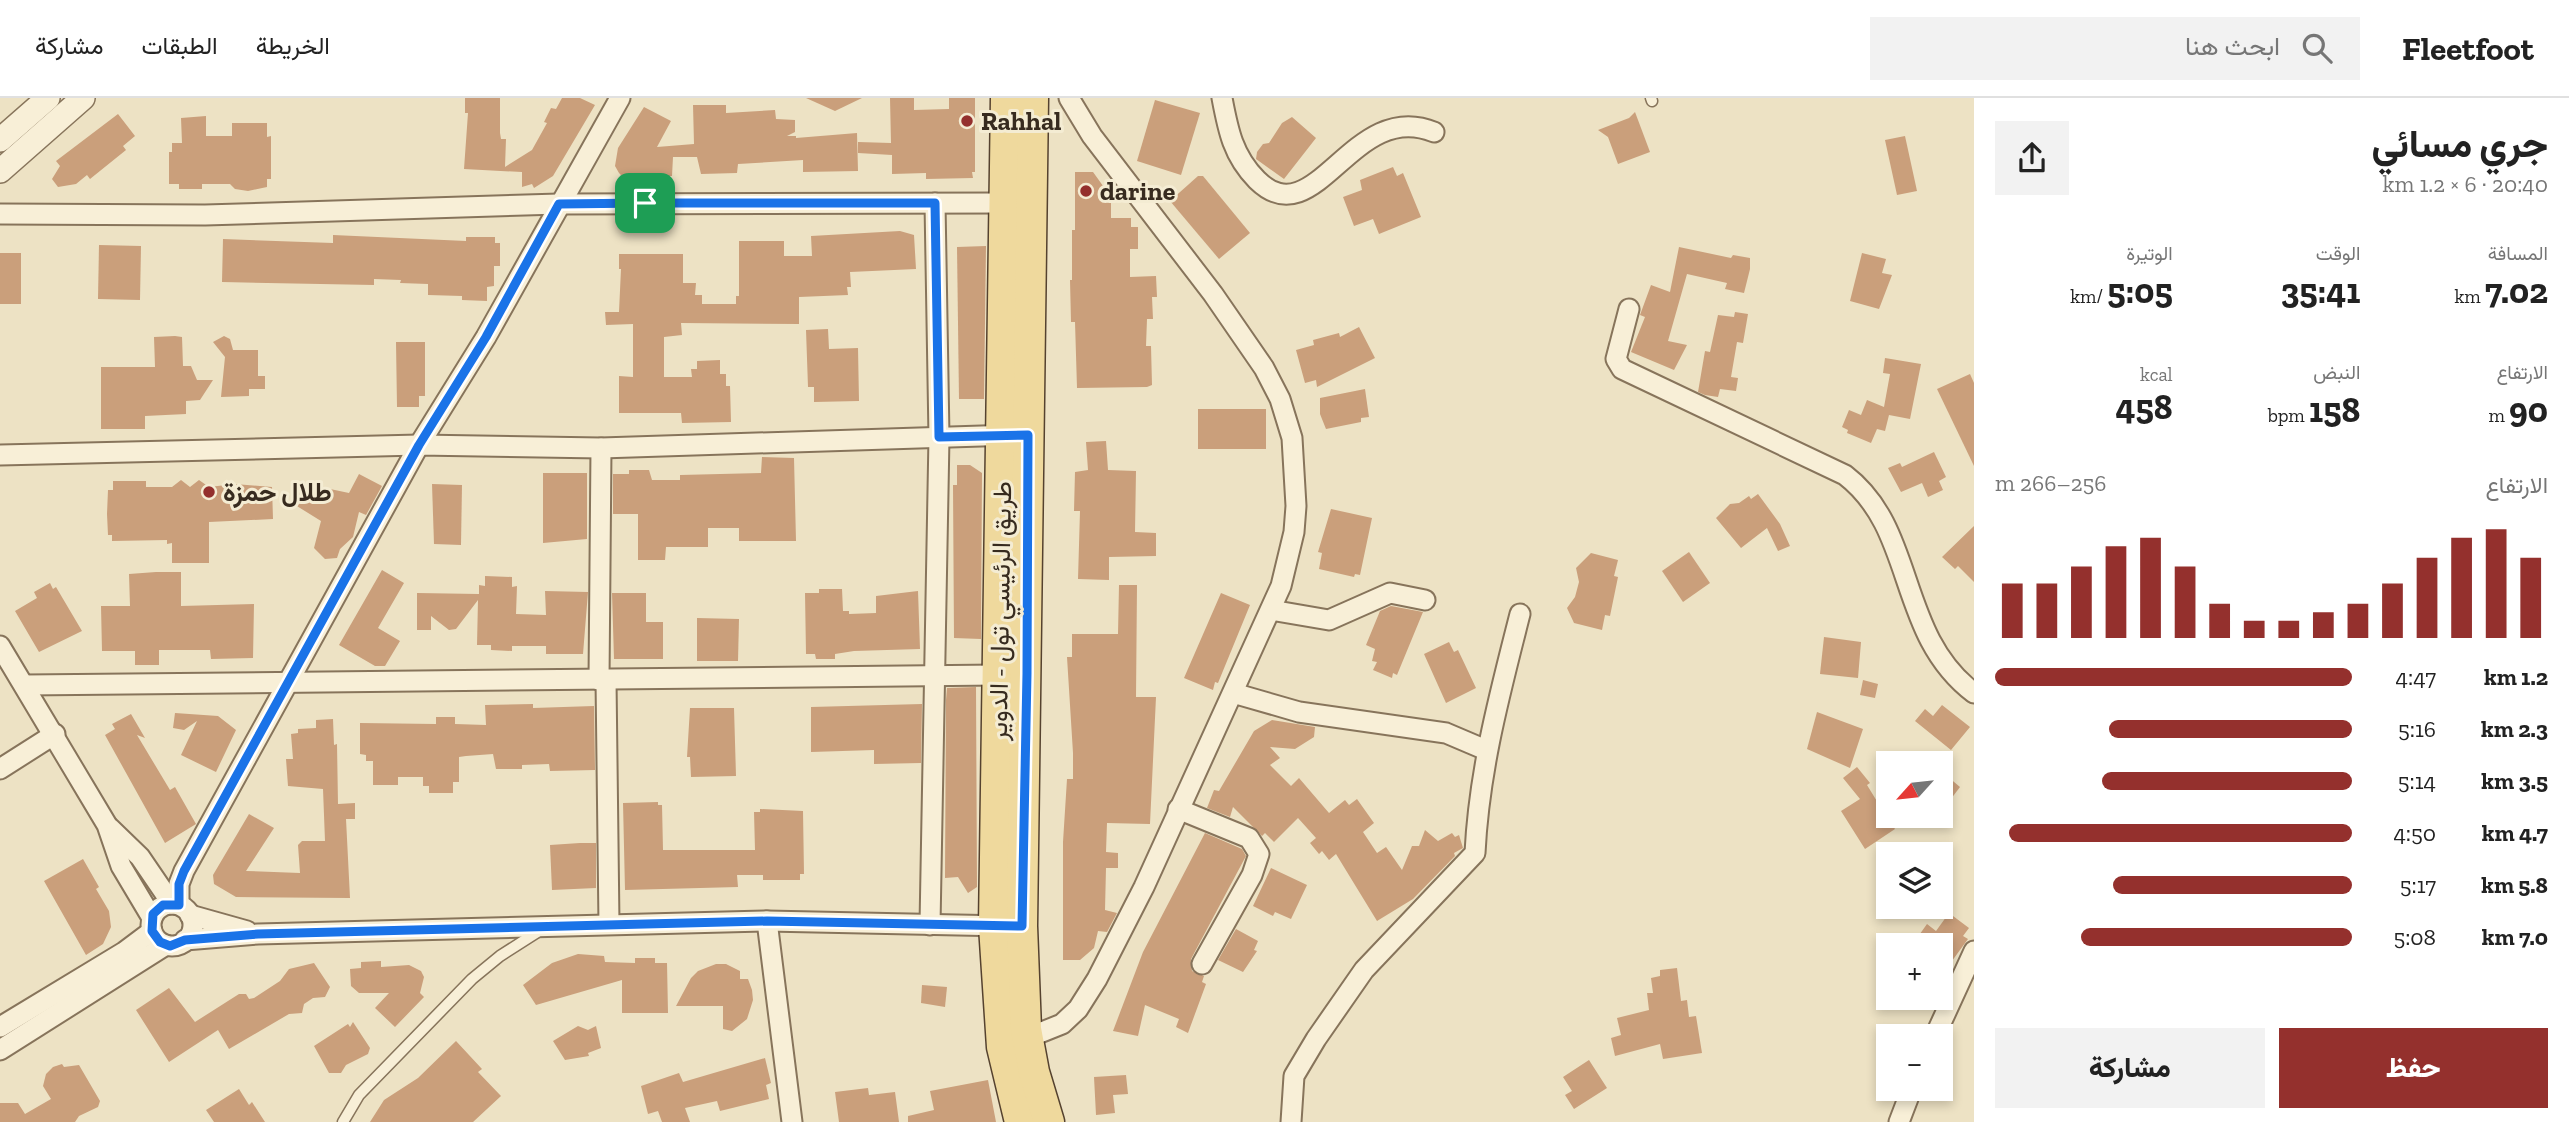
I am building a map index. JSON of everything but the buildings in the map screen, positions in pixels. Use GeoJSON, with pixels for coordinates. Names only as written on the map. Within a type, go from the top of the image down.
{"type":"FeatureCollection","features":[{"type":"Feature","properties":{"kind":"main road","name":"طريق الرئيسي تول - الدوير"},"geometry":{"type":"LineString","coordinates":[[1006,98],[1004,203],[1027,673],[1002,1047],[1020,1122]]}},
{"type":"Feature","properties":{"kind":"main road","name":"طريق الرئيسي تول - الدوير"},"geometry":{"type":"LineString","coordinates":[[1033,98],[1015,435],[998,676],[1008,926],[1034,1072],[1049,1122]]}},
{"type":"Feature","properties":{"kind":"street"},"geometry":{"type":"LineString","coordinates":[[0,140],[55,103],[83,98]]}},
{"type":"Feature","properties":{"kind":"street"},"geometry":{"type":"LineString","coordinates":[[181,908],[179,884],[184,871],[419,445],[486,337],[620,98]]}},
{"type":"Feature","properties":{"kind":"street"},"geometry":{"type":"LineString","coordinates":[[1027,1038],[1062,1024],[1078,1009],[1097,979],[1149,878],[1178,809],[1271,610],[1289,557],[1296,506],[1292,438],[1280,400],[1240,331],[1092,136],[1069,98]]}},
{"type":"Feature","properties":{"kind":"street"},"geometry":{"type":"LineString","coordinates":[[1222,98],[1230,141],[1238,156],[1265,188],[1276,191],[1286,192],[1301,185],[1349,130]]}},
{"type":"Feature","properties":{"kind":"street"},"geometry":{"type":"LineString","coordinates":[[0,171],[55,103]]}},
{"type":"Feature","properties":{"kind":"street"},"geometry":{"type":"LineString","coordinates":[[1387,111],[1398,109],[1413,114],[1434,132]]}},
{"type":"Feature","properties":{"kind":"street"},"geometry":{"type":"LineString","coordinates":[[930,925],[939,437],[935,203]]}},
{"type":"Feature","properties":{"kind":"street"},"geometry":{"type":"LineString","coordinates":[[0,214],[205,215],[559,204],[1004,203]]}},
{"type":"Feature","properties":{"kind":"street"},"geometry":{"type":"LineString","coordinates":[[1629,309],[1616,359],[1622,369],[1738,422],[1857,484],[1871,502],[1893,543],[1927,639],[1950,672],[1974,693]]}},
{"type":"Feature","properties":{"kind":"street"},"geometry":{"type":"LineString","coordinates":[[0,455],[419,445],[601,448],[1015,435]]}},
{"type":"Feature","properties":{"kind":"street"},"geometry":{"type":"LineString","coordinates":[[601,448],[603,680],[610,924]]}},
{"type":"Feature","properties":{"kind":"street"},"geometry":{"type":"LineString","coordinates":[[1271,610],[1329,620],[1390,593],[1424,600]]}},
{"type":"Feature","properties":{"kind":"street"},"geometry":{"type":"LineString","coordinates":[[1291,1122],[1294,1076],[1316,1039],[1364,970],[1475,853],[1477,804],[1486,750],[1520,614]]}},
{"type":"Feature","properties":{"kind":"street"},"geometry":{"type":"LineString","coordinates":[[0,646],[107,825],[121,866],[156,931],[178,945],[192,929],[181,908],[140,857],[107,825]]}},
{"type":"Feature","properties":{"kind":"street"},"geometry":{"type":"LineString","coordinates":[[24,685],[998,676]]}},
{"type":"Feature","properties":{"kind":"street"},"geometry":{"type":"LineString","coordinates":[[1233,693],[1299,712],[1447,733],[1486,750]]}},
{"type":"Feature","properties":{"kind":"street"},"geometry":{"type":"LineString","coordinates":[[0,769],[55,734]]}},
{"type":"Feature","properties":{"kind":"street"},"geometry":{"type":"LineString","coordinates":[[1178,809],[1250,838],[1259,854],[1252,875],[1202,964]]}},
{"type":"Feature","properties":{"kind":"street"},"geometry":{"type":"LineString","coordinates":[[0,1050],[156,931],[159,908],[181,908],[258,934]]}},
{"type":"Feature","properties":{"kind":"street"},"geometry":{"type":"LineString","coordinates":[[185,940],[258,934],[767,921],[1008,926]]}},
{"type":"Feature","properties":{"kind":"street"},"geometry":{"type":"LineString","coordinates":[[767,921],[792,1122]]}},
{"type":"Feature","properties":{"kind":"street"},"geometry":{"type":"LineString","coordinates":[[0,1027],[156,931]]}},
{"type":"Feature","properties":{"kind":"street"},"geometry":{"type":"LineString","coordinates":[[1941,1024],[1974,951]]}},
{"type":"Feature","properties":{"kind":"street"},"geometry":{"type":"LineString","coordinates":[[1899,1122],[1907,1101]]}},
{"type":"Feature","properties":{"kind":"lane"},"geometry":{"type":"LineString","coordinates":[[343,1122],[359,1095],[472,979],[500,956],[547,926]]}},
{"type":"Feature","properties":{"kind":"place","name":"Rahhal"},"geometry":{"type":"Point","coordinates":[967,121]}},
{"type":"Feature","properties":{"kind":"place","name":"darine"},"geometry":{"type":"Point","coordinates":[1086,191]}},
{"type":"Feature","properties":{"kind":"place","name":"طلال حمزة"},"geometry":{"type":"Point","coordinates":[209,492]}},
{"type":"Feature","properties":{"kind":"route"},"geometry":{"type":"LineString","coordinates":[[645,203],[935,203],[939,437],[1028,435],[1022,926],[767,921],[258,934],[200,942],[185,940],[170,946],[160,942],[152,931],[153,914],[163,905],[179,905],[178,890],[184,871],[419,445],[486,337],[559,204],[645,203]]}}]}
